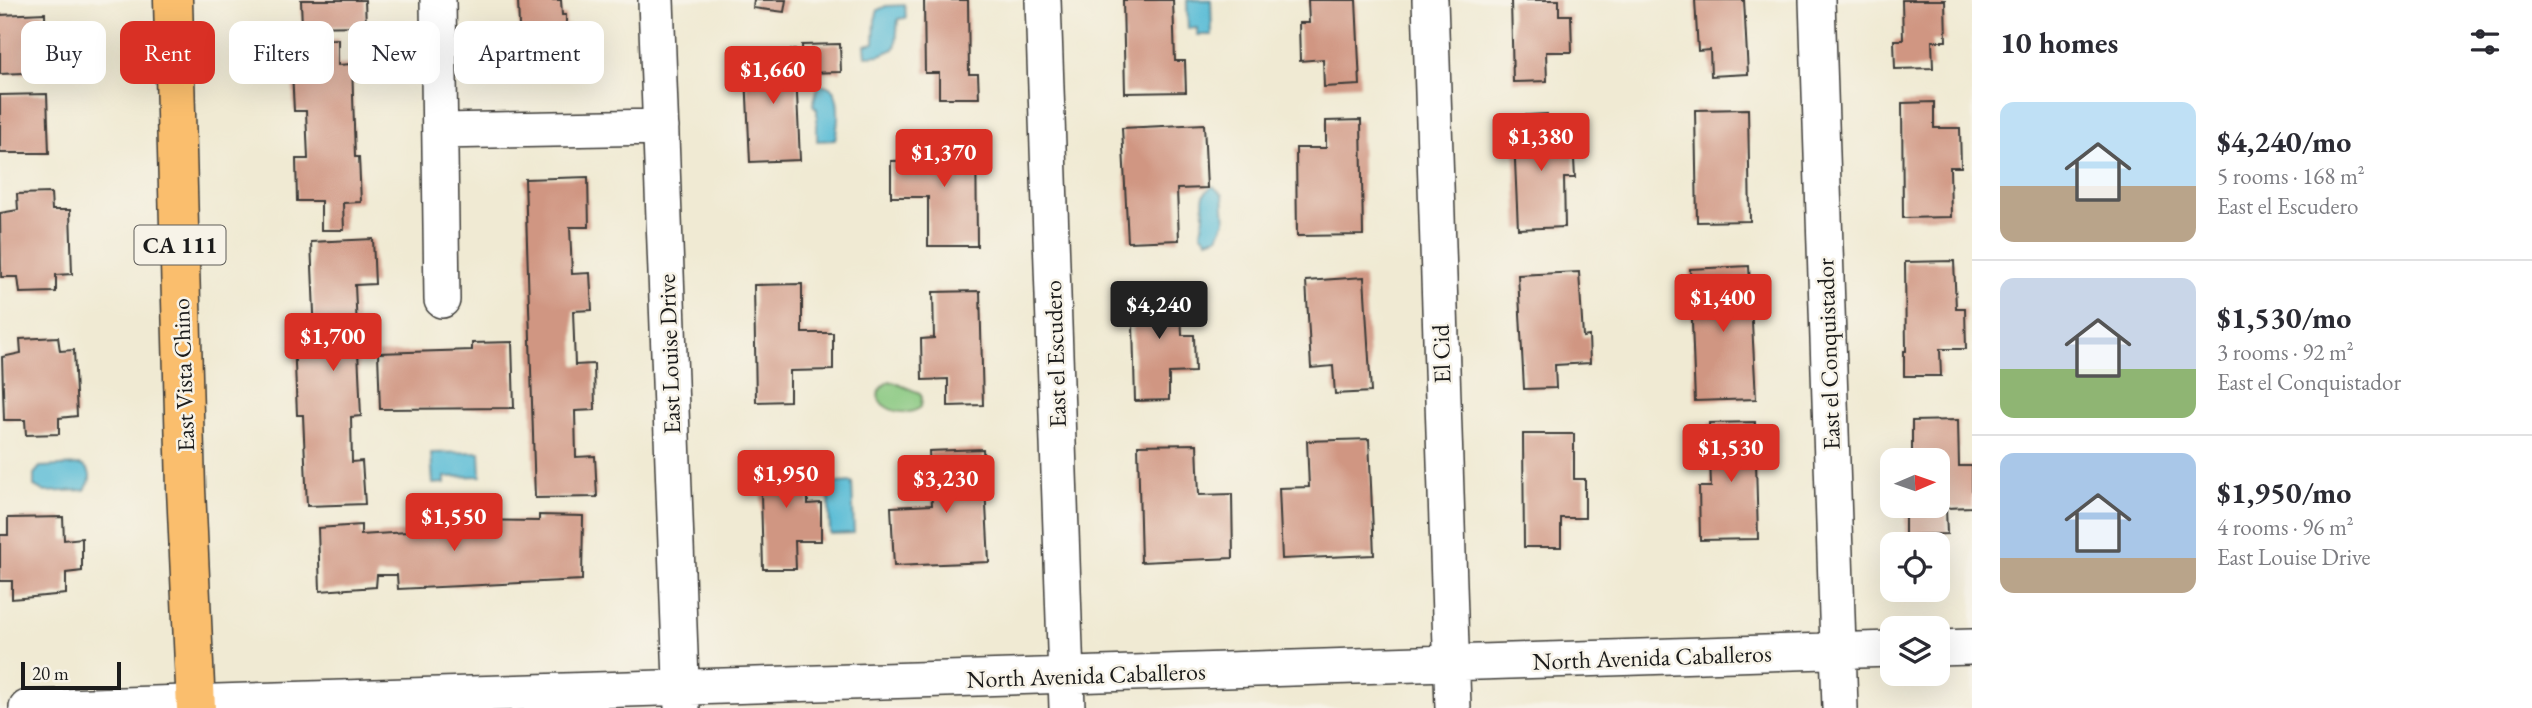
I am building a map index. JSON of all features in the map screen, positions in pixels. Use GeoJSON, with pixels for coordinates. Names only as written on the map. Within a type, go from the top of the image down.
{"type":"FeatureCollection","features":[{"type":"Feature","properties":{"kind":"main road","name":"East Vista Chino"},"geometry":{"type":"LineString","coordinates":[[173,0],[186,476],[196,706]]}},
{"type":"Feature","properties":{"kind":"street"},"geometry":{"type":"LineString","coordinates":[[438,0],[442,300]]}},
{"type":"Feature","properties":{"kind":"street","name":"East Louise Drive"},"geometry":{"type":"LineString","coordinates":[[656,0],[682,698]]}},
{"type":"Feature","properties":{"kind":"street","name":"East el Escudero"},"geometry":{"type":"LineString","coordinates":[[1043,0],[1066,692]]}},
{"type":"Feature","properties":{"kind":"street","name":"El Cid"},"geometry":{"type":"LineString","coordinates":[[1430,0],[1453,708]]}},
{"type":"Feature","properties":{"kind":"street","name":"East el Conquistador"},"geometry":{"type":"LineString","coordinates":[[1816,0],[1840,708]]}},
{"type":"Feature","properties":{"kind":"street"},"geometry":{"type":"LineString","coordinates":[[440,131],[661,127]]}},
{"type":"Feature","properties":{"kind":"street"},"geometry":{"type":"LineString","coordinates":[[1950,648],[1972,647]]}},
{"type":"Feature","properties":{"kind":"street","name":"North Avenida Caballeros"},"geometry":{"type":"LineString","coordinates":[[27,708],[1066,692],[1452,663],[1880,649]]}},
{"type":"Feature","properties":{"kind":"green space"},"geometry":{"type":"Polygon","coordinates":[[[890,381],[920,393],[921,407],[904,412],[886,407],[878,395],[881,388],[890,381]]]}},
{"type":"Feature","properties":{"kind":"water"},"geometry":{"type":"Polygon","coordinates":[[[1187,0],[1211,0],[1212,35],[1197,35],[1197,28],[1188,29],[1187,0]]]}},
{"type":"Feature","properties":{"kind":"water"},"geometry":{"type":"Polygon","coordinates":[[[905,5],[906,18],[898,19],[894,49],[880,55],[866,56],[865,45],[874,43],[878,10],[886,6],[905,5]]]}},
{"type":"Feature","properties":{"kind":"water"},"geometry":{"type":"Polygon","coordinates":[[[822,85],[829,87],[837,99],[835,140],[817,141],[817,109],[813,105],[817,89],[822,85]]]}},
{"type":"Feature","properties":{"kind":"water"},"geometry":{"type":"Polygon","coordinates":[[[1213,186],[1223,195],[1225,221],[1218,237],[1207,240],[1201,233],[1203,199],[1213,186]]]}},
{"type":"Feature","properties":{"kind":"water"},"geometry":{"type":"Polygon","coordinates":[[[480,452],[481,476],[445,477],[445,483],[433,484],[431,453],[480,452]]]}},
{"type":"Feature","properties":{"kind":"water"},"geometry":{"type":"Polygon","coordinates":[[[80,465],[87,469],[90,475],[85,490],[45,492],[34,486],[34,474],[40,467],[80,465]]]}},
{"type":"Feature","properties":{"kind":"water"},"geometry":{"type":"Polygon","coordinates":[[[852,482],[854,533],[830,534],[829,498],[822,497],[822,484],[852,482]]]}},
{"type":"Feature","properties":{"kind":"building"},"geometry":{"type":"Polygon","coordinates":[[[301,0],[365,0],[366,21],[348,21],[348,26],[334,26],[334,21],[302,21],[301,0]]]}},
{"type":"Feature","properties":{"kind":"building"},"geometry":{"type":"Polygon","coordinates":[[[518,0],[561,0],[562,15],[566,15],[566,21],[519,21],[518,0]]]}},
{"type":"Feature","properties":{"kind":"building"},"geometry":{"type":"Polygon","coordinates":[[[754,0],[786,0],[784,12],[753,8],[754,0]]]}},
{"type":"Feature","properties":{"kind":"building"},"geometry":{"type":"Polygon","coordinates":[[[924,0],[968,0],[969,74],[978,74],[979,98],[939,98],[939,73],[925,73],[924,0]]]}},
{"type":"Feature","properties":{"kind":"building"},"geometry":{"type":"Polygon","coordinates":[[[1123,0],[1173,0],[1175,61],[1185,61],[1186,92],[1125,93],[1123,0]]]}},
{"type":"Feature","properties":{"kind":"building"},"geometry":{"type":"Polygon","coordinates":[[[1308,0],[1356,0],[1360,85],[1324,87],[1323,59],[1300,61],[1299,23],[1309,23],[1308,0]]]}},
{"type":"Feature","properties":{"kind":"building"},"geometry":{"type":"Polygon","coordinates":[[[1511,0],[1559,0],[1559,15],[1571,15],[1572,52],[1546,52],[1547,81],[1513,82],[1511,0]]]}},
{"type":"Feature","properties":{"kind":"building"},"geometry":{"type":"Polygon","coordinates":[[[1695,0],[1744,0],[1748,74],[1711,76],[1710,50],[1698,51],[1695,0]]]}},
{"type":"Feature","properties":{"kind":"building"},"geometry":{"type":"Polygon","coordinates":[[[1902,0],[1945,0],[1946,41],[1932,41],[1933,68],[1895,69],[1894,40],[1903,40],[1902,0]]]}},
{"type":"Feature","properties":{"kind":"building"},"geometry":{"type":"Polygon","coordinates":[[[45,13],[45,21],[21,21],[21,73],[0,74],[0,15],[45,13]]]}},
{"type":"Feature","properties":{"kind":"building"},"geometry":{"type":"Polygon","coordinates":[[[334,39],[338,39],[338,65],[348,64],[348,84],[353,84],[355,157],[359,157],[361,202],[343,203],[344,230],[321,230],[321,201],[297,201],[296,159],[308,159],[306,111],[294,111],[293,84],[334,84],[334,39]]]}},
{"type":"Feature","properties":{"kind":"building"},"geometry":{"type":"Polygon","coordinates":[[[840,44],[841,72],[803,73],[802,45],[840,44]]]}},
{"type":"Feature","properties":{"kind":"building"},"geometry":{"type":"Polygon","coordinates":[[[795,50],[800,160],[750,162],[745,53],[795,50]]]}},
{"type":"Feature","properties":{"kind":"building"},"geometry":{"type":"Polygon","coordinates":[[[47,94],[49,153],[0,153],[0,95],[47,94]]]}},
{"type":"Feature","properties":{"kind":"building"},"geometry":{"type":"Polygon","coordinates":[[[1934,102],[1934,128],[1960,128],[1961,167],[1950,167],[1951,217],[1903,218],[1902,103],[1934,102]]]}},
{"type":"Feature","properties":{"kind":"building"},"geometry":{"type":"Polygon","coordinates":[[[1748,109],[1750,221],[1697,222],[1695,110],[1748,109]]]}},
{"type":"Feature","properties":{"kind":"building"},"geometry":{"type":"Polygon","coordinates":[[[1547,114],[1549,141],[1573,140],[1575,178],[1564,178],[1565,227],[1518,229],[1513,116],[1547,114]]]}},
{"type":"Feature","properties":{"kind":"building"},"geometry":{"type":"Polygon","coordinates":[[[1361,120],[1363,235],[1297,236],[1296,148],[1326,148],[1326,121],[1361,120]]]}},
{"type":"Feature","properties":{"kind":"building"},"geometry":{"type":"Polygon","coordinates":[[[1204,124],[1207,188],[1177,189],[1179,240],[1128,242],[1122,128],[1204,124]]]}},
{"type":"Feature","properties":{"kind":"building"},"geometry":{"type":"Polygon","coordinates":[[[976,132],[977,246],[928,246],[928,197],[891,197],[891,161],[940,160],[940,133],[976,132]]]}},
{"type":"Feature","properties":{"kind":"building"},"geometry":{"type":"Polygon","coordinates":[[[588,177],[589,227],[570,227],[572,274],[590,273],[592,310],[573,311],[575,365],[594,364],[595,410],[575,411],[576,457],[595,456],[597,497],[535,498],[525,179],[588,177]]]}},
{"type":"Feature","properties":{"kind":"building"},"geometry":{"type":"Polygon","coordinates":[[[51,193],[52,210],[70,210],[72,274],[56,275],[56,292],[20,293],[18,277],[1,277],[0,213],[18,210],[17,194],[51,193]]]}},
{"type":"Feature","properties":{"kind":"building"},"geometry":{"type":"Polygon","coordinates":[[[373,239],[375,284],[355,285],[361,416],[351,417],[352,462],[362,461],[365,504],[307,506],[303,415],[297,415],[294,338],[315,337],[311,242],[373,239]]]}},
{"type":"Feature","properties":{"kind":"building"},"geometry":{"type":"Polygon","coordinates":[[[1954,261],[1956,308],[1965,308],[1966,349],[1940,349],[1941,376],[1904,376],[1905,262],[1954,261]]]}},
{"type":"Feature","properties":{"kind":"building"},"geometry":{"type":"Polygon","coordinates":[[[1749,266],[1756,399],[1695,401],[1690,269],[1749,266]]]}},
{"type":"Feature","properties":{"kind":"building"},"geometry":{"type":"Polygon","coordinates":[[[1579,272],[1583,337],[1589,336],[1590,363],[1555,365],[1556,388],[1524,389],[1518,275],[1579,272]]]}},
{"type":"Feature","properties":{"kind":"building"},"geometry":{"type":"Polygon","coordinates":[[[1364,277],[1371,392],[1335,394],[1333,366],[1311,368],[1306,281],[1364,277]]]}},
{"type":"Feature","properties":{"kind":"building"},"geometry":{"type":"Polygon","coordinates":[[[802,284],[802,333],[833,333],[833,370],[790,371],[790,401],[756,402],[754,285],[802,284]]]}},
{"type":"Feature","properties":{"kind":"building"},"geometry":{"type":"Polygon","coordinates":[[[1180,285],[1182,335],[1194,335],[1195,372],[1169,373],[1169,400],[1135,401],[1132,286],[1180,285]]]}},
{"type":"Feature","properties":{"kind":"building"},"geometry":{"type":"Polygon","coordinates":[[[980,291],[983,405],[948,406],[948,379],[922,380],[921,339],[934,338],[933,292],[980,291]]]}},
{"type":"Feature","properties":{"kind":"building"},"geometry":{"type":"Polygon","coordinates":[[[58,337],[60,351],[74,350],[77,416],[59,418],[59,434],[26,435],[25,420],[4,420],[2,357],[21,353],[20,339],[58,337]]]}},
{"type":"Feature","properties":{"kind":"building"},"geometry":{"type":"Polygon","coordinates":[[[512,342],[514,408],[380,409],[378,353],[472,350],[472,343],[512,342]]]}},
{"type":"Feature","properties":{"kind":"building"},"geometry":{"type":"Polygon","coordinates":[[[1958,420],[1959,466],[1972,466],[1972,507],[1950,508],[1950,448],[1912,448],[1912,421],[1958,420]]]}},
{"type":"Feature","properties":{"kind":"building"},"geometry":{"type":"Polygon","coordinates":[[[1755,422],[1758,539],[1700,540],[1699,487],[1711,487],[1709,423],[1755,422]]]}},
{"type":"Feature","properties":{"kind":"building"},"geometry":{"type":"Polygon","coordinates":[[[1523,434],[1574,434],[1574,479],[1585,479],[1585,518],[1561,518],[1561,547],[1524,547],[1523,434]]]}},
{"type":"Feature","properties":{"kind":"building"},"geometry":{"type":"Polygon","coordinates":[[[1369,439],[1374,555],[1282,559],[1279,488],[1309,487],[1307,441],[1369,439]]]}},
{"type":"Feature","properties":{"kind":"building"},"geometry":{"type":"Polygon","coordinates":[[[1197,444],[1199,495],[1232,494],[1233,558],[1141,562],[1138,445],[1197,444]]]}},
{"type":"Feature","properties":{"kind":"building"},"geometry":{"type":"Polygon","coordinates":[[[983,449],[989,562],[894,566],[891,507],[932,505],[929,451],[983,449]]]}},
{"type":"Feature","properties":{"kind":"building"},"geometry":{"type":"Polygon","coordinates":[[[807,455],[808,504],[821,503],[821,541],[795,541],[796,569],[763,569],[760,456],[807,455]]]}},
{"type":"Feature","properties":{"kind":"building"},"geometry":{"type":"Polygon","coordinates":[[[539,515],[583,516],[582,580],[398,589],[397,575],[377,575],[376,587],[320,591],[318,528],[361,525],[361,535],[407,532],[407,519],[539,521],[539,515]]]}},
{"type":"Feature","properties":{"kind":"building"},"geometry":{"type":"Polygon","coordinates":[[[63,517],[64,540],[82,538],[82,571],[66,573],[66,594],[12,599],[12,581],[0,581],[0,535],[8,535],[8,518],[63,517]]]}},
{"type":"Feature","properties":{"kind":"building"},"geometry":{"type":"Polygon","coordinates":[[[1905,518],[1946,518],[1947,532],[1905,532],[1905,518]]]}}]}
